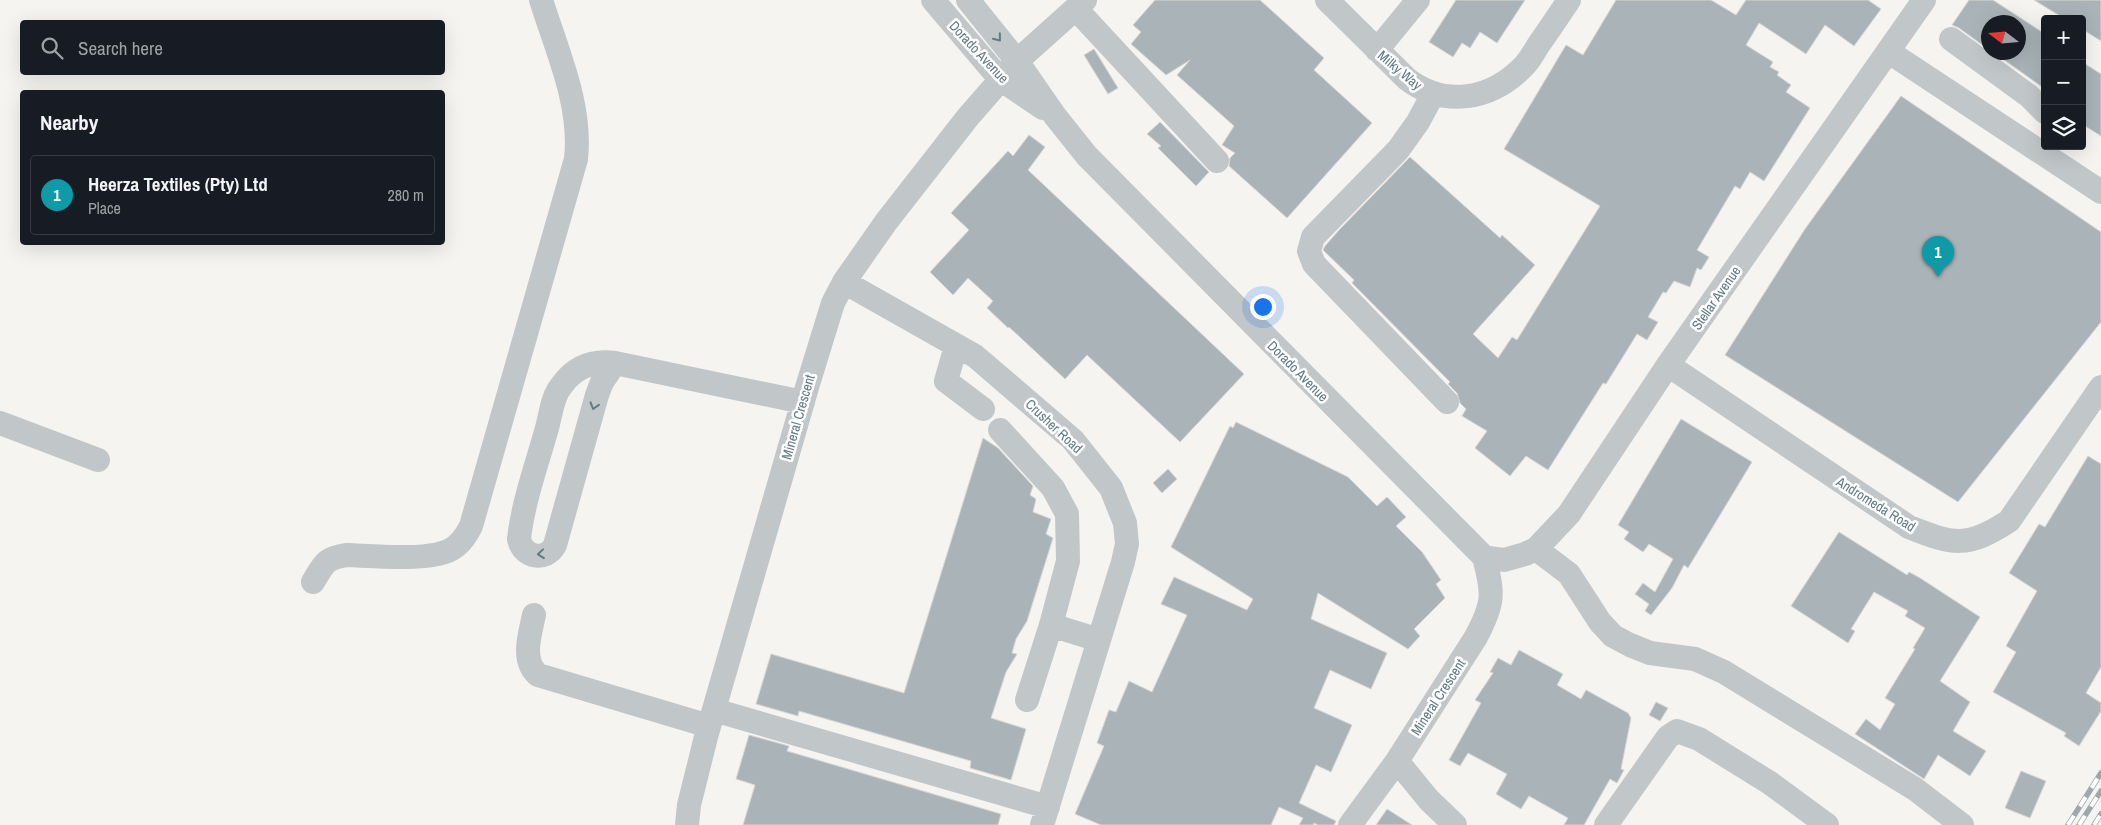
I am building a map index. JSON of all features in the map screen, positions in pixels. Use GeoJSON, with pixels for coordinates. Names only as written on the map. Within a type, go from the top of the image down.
{"type":"FeatureCollection","features":[{"type":"Feature","properties":{"kind":"street"},"geometry":{"type":"LineString","coordinates":[[313,582],[325,561],[335,556],[347,554],[434,555],[449,551],[458,544],[471,526],[576,159],[577,124],[567,83],[540,0]]}},
{"type":"Feature","properties":{"kind":"street","name":"Dorado Avenue"},"geometry":{"type":"LineString","coordinates":[[933,0],[1000,79],[1055,116]]}},
{"type":"Feature","properties":{"kind":"street","name":"Dorado Avenue"},"geometry":{"type":"LineString","coordinates":[[968,0],[1017,61],[1055,116],[1094,163],[1484,557]]}},
{"type":"Feature","properties":{"kind":"street","name":"Milky Way"},"geometry":{"type":"LineString","coordinates":[[1327,0],[1407,79],[1420,88],[1434,94],[1450,97],[1481,94],[1510,78],[1525,66],[1569,0]]}},
{"type":"Feature","properties":{"kind":"street"},"geometry":{"type":"LineString","coordinates":[[1377,50],[1418,0]]}},
{"type":"Feature","properties":{"kind":"street","name":"Stellar Avenue"},"geometry":{"type":"LineString","coordinates":[[1484,557],[1504,560],[1536,549],[1569,514],[1668,365],[1924,0]]}},
{"type":"Feature","properties":{"kind":"street"},"geometry":{"type":"LineString","coordinates":[[1080,4],[1217,161]]}},
{"type":"Feature","properties":{"kind":"street","name":"Mineral Crescent"},"geometry":{"type":"LineString","coordinates":[[687,825],[689,805],[712,718],[802,402],[824,330],[844,282],[924,172],[1000,79],[1017,61],[1080,4]]}},
{"type":"Feature","properties":{"kind":"street"},"geometry":{"type":"LineString","coordinates":[[1951,39],[2029,96],[2041,108]]}},
{"type":"Feature","properties":{"kind":"street"},"geometry":{"type":"LineString","coordinates":[[1889,52],[2101,192]]}},
{"type":"Feature","properties":{"kind":"street"},"geometry":{"type":"LineString","coordinates":[[1434,94],[1418,122],[1398,150],[1314,237],[1309,251],[1314,264],[1447,402]]}},
{"type":"Feature","properties":{"kind":"street"},"geometry":{"type":"LineString","coordinates":[[2029,145],[2041,127]]}},
{"type":"Feature","properties":{"kind":"street","name":"Crusher Road"},"geometry":{"type":"LineString","coordinates":[[844,282],[982,362],[1073,440],[1111,488],[1125,523],[1126,544],[1123,562],[1045,816]]}},
{"type":"Feature","properties":{"kind":"street"},"geometry":{"type":"LineString","coordinates":[[956,346],[946,381],[983,409]]}},
{"type":"Feature","properties":{"kind":"street"},"geometry":{"type":"LineString","coordinates":[[615,363],[602,382],[595,402],[555,545],[549,554],[525,552],[521,548],[520,530],[556,393],[572,372],[593,362],[615,363],[802,402]]}},
{"type":"Feature","properties":{"kind":"street","name":"Andromeda Road"},"geometry":{"type":"LineString","coordinates":[[1668,365],[1909,527],[1935,537],[1964,542],[1988,535],[2009,521],[2101,387]]}},
{"type":"Feature","properties":{"kind":"street"},"geometry":{"type":"LineString","coordinates":[[0,423],[98,460]]}},
{"type":"Feature","properties":{"kind":"street"},"geometry":{"type":"LineString","coordinates":[[1000,430],[1053,488],[1068,514],[1068,562],[1051,625],[1027,700]]}},
{"type":"Feature","properties":{"kind":"street"},"geometry":{"type":"LineString","coordinates":[[1536,549],[1569,574],[1600,622],[1613,636],[1650,653],[1695,659],[1724,672],[1846,746],[1934,793],[1962,825]]}},
{"type":"Feature","properties":{"kind":"street","name":"Mineral Crescent"},"geometry":{"type":"LineString","coordinates":[[1350,825],[1397,761],[1476,637],[1486,618],[1491,600],[1491,585],[1484,557]]}},
{"type":"Feature","properties":{"kind":"street"},"geometry":{"type":"LineString","coordinates":[[534,615],[528,650],[532,670],[538,675],[712,718],[1045,816]]}},
{"type":"Feature","properties":{"kind":"street"},"geometry":{"type":"LineString","coordinates":[[1051,625],[1099,640]]}},
{"type":"Feature","properties":{"kind":"street"},"geometry":{"type":"LineString","coordinates":[[1606,825],[1668,737],[1677,732],[1699,739],[1770,783],[1827,825]]}},
{"type":"Feature","properties":{"kind":"street"},"geometry":{"type":"LineString","coordinates":[[1397,761],[1429,800],[1455,825]]}},
{"type":"Feature","properties":{"kind":"building"},"geometry":{"type":"Polygon","coordinates":[[[1155,0],[1260,0],[1324,58],[1314,70],[1372,123],[1287,218],[1229,166],[1230,158],[1235,153],[1222,145],[1234,126],[1177,75],[1190,60],[1166,75],[1131,44],[1141,32],[1133,25],[1155,0]]]}},
{"type":"Feature","properties":{"kind":"building"},"geometry":{"type":"Polygon","coordinates":[[[1456,0],[1525,0],[1497,43],[1480,32],[1470,48],[1462,43],[1453,57],[1429,42],[1456,0]]]}},
{"type":"Feature","properties":{"kind":"building"},"geometry":{"type":"Polygon","coordinates":[[[1616,0],[1711,0],[1736,15],[1746,0],[1868,0],[1881,9],[1854,46],[1825,25],[1806,54],[1759,23],[1746,45],[1773,62],[1770,67],[1779,72],[1777,75],[1791,85],[1786,92],[1810,108],[1764,181],[1750,172],[1740,189],[1735,186],[1697,250],[1709,257],[1701,270],[1697,268],[1690,287],[1674,281],[1666,293],[1663,292],[1648,317],[1658,322],[1647,340],[1637,334],[1606,384],[1603,383],[1548,470],[1526,456],[1510,476],[1475,448],[1487,431],[1462,416],[1466,409],[1460,403],[1457,393],[1448,384],[1450,382],[1352,283],[1354,280],[1323,250],[1340,229],[1410,157],[1500,238],[1502,235],[1535,265],[1473,334],[1498,358],[1512,337],[1517,340],[1600,206],[1504,149],[1566,45],[1583,55],[1616,0]]]}},
{"type":"Feature","properties":{"kind":"building"},"geometry":{"type":"Polygon","coordinates":[[[1969,0],[1993,0],[2016,15],[1981,15],[1981,44],[1952,25],[1969,0]]]}},
{"type":"Feature","properties":{"kind":"building"},"geometry":{"type":"Polygon","coordinates":[[[2034,0],[2101,0],[2101,41],[2086,32],[2086,15],[2058,15],[2034,0]]]}},
{"type":"Feature","properties":{"kind":"building"},"geometry":{"type":"Polygon","coordinates":[[[2026,22],[2041,31],[2041,86],[2004,60],[2026,60],[2026,22]]]}},
{"type":"Feature","properties":{"kind":"building"},"geometry":{"type":"Polygon","coordinates":[[[1094,49],[1118,88],[1108,94],[1084,55],[1094,49]]]}},
{"type":"Feature","properties":{"kind":"building"},"geometry":{"type":"Polygon","coordinates":[[[2086,65],[2101,74],[2101,136],[2086,127],[2086,65]]]}},
{"type":"Feature","properties":{"kind":"building"},"geometry":{"type":"Polygon","coordinates":[[[1901,96],[2101,232],[2101,322],[1958,502],[1725,355],[1805,229],[1901,96]]]}},
{"type":"Feature","properties":{"kind":"building"},"geometry":{"type":"Polygon","coordinates":[[[1160,122],[1209,172],[1196,186],[1158,148],[1161,146],[1147,134],[1160,122]]]}},
{"type":"Feature","properties":{"kind":"building"},"geometry":{"type":"Polygon","coordinates":[[[1029,135],[1045,147],[1028,170],[1244,374],[1180,442],[1087,355],[1065,379],[987,308],[993,301],[968,278],[953,295],[930,272],[969,230],[951,213],[1008,151],[1013,156],[1029,135]]]}},
{"type":"Feature","properties":{"kind":"building"},"geometry":{"type":"Polygon","coordinates":[[[1681,419],[1752,462],[1688,568],[1684,565],[1672,588],[1651,615],[1645,611],[1649,604],[1635,594],[1643,583],[1655,592],[1673,559],[1649,544],[1643,552],[1624,539],[1629,532],[1618,525],[1681,419]]]}},
{"type":"Feature","properties":{"kind":"building"},"geometry":{"type":"Polygon","coordinates":[[[1236,422],[1348,477],[1377,506],[1387,497],[1406,517],[1396,526],[1422,552],[1441,580],[1436,584],[1445,598],[1414,629],[1420,636],[1408,649],[1318,593],[1311,619],[1387,653],[1371,689],[1330,670],[1314,708],[1352,725],[1331,772],[1316,765],[1299,803],[1336,821],[1334,825],[1318,825],[1314,823],[1313,825],[1299,825],[1303,818],[1279,807],[1271,825],[1101,825],[1075,814],[1104,746],[1097,743],[1109,710],[1116,712],[1129,681],[1152,692],[1187,615],[1161,604],[1174,577],[1247,610],[1253,599],[1171,547],[1230,426],[1233,428],[1236,422]]]}},
{"type":"Feature","properties":{"kind":"building"},"geometry":{"type":"Polygon","coordinates":[[[983,438],[998,448],[1033,486],[1030,495],[1036,499],[1033,512],[1051,519],[1046,534],[1053,538],[1027,621],[1016,639],[1012,653],[1017,654],[1006,672],[991,718],[1026,729],[1011,780],[970,768],[971,761],[799,711],[798,716],[756,704],[771,654],[904,693],[983,438]]]}},
{"type":"Feature","properties":{"kind":"building"},"geometry":{"type":"Polygon","coordinates":[[[2088,456],[2101,464],[2101,667],[2086,693],[2101,703],[2101,711],[2079,746],[2064,736],[2066,733],[1993,692],[2016,652],[2006,646],[2037,591],[2009,573],[2039,524],[2045,527],[2088,456]]]}},
{"type":"Feature","properties":{"kind":"building"},"geometry":{"type":"Polygon","coordinates":[[[1168,469],[1177,479],[1162,493],[1153,483],[1168,469]]]}},
{"type":"Feature","properties":{"kind":"building"},"geometry":{"type":"Polygon","coordinates":[[[1839,532],[1907,575],[1909,572],[1920,578],[1980,617],[1940,681],[1970,702],[1953,731],[1986,751],[1970,776],[1938,755],[1924,779],[1855,734],[1866,719],[1880,730],[1895,704],[1885,698],[1915,649],[1913,648],[1925,628],[1905,616],[1908,611],[1874,592],[1851,629],[1855,631],[1848,643],[1791,606],[1839,532]]]}},
{"type":"Feature","properties":{"kind":"building"},"geometry":{"type":"Polygon","coordinates":[[[1519,650],[1563,674],[1557,685],[1581,699],[1586,690],[1628,713],[1631,718],[1621,769],[1624,770],[1617,783],[1610,779],[1584,825],[1564,825],[1568,818],[1529,796],[1521,809],[1496,794],[1507,774],[1468,753],[1460,766],[1449,760],[1481,703],[1475,700],[1493,673],[1490,672],[1498,658],[1511,665],[1519,650]]]}},
{"type":"Feature","properties":{"kind":"building"},"geometry":{"type":"Polygon","coordinates":[[[1656,702],[1668,708],[1660,721],[1649,715],[1656,702]]]}},
{"type":"Feature","properties":{"kind":"building"},"geometry":{"type":"Polygon","coordinates":[[[749,735],[789,746],[787,751],[1001,814],[998,825],[743,825],[755,785],[736,779],[749,735]]]}},
{"type":"Feature","properties":{"kind":"building"},"geometry":{"type":"Polygon","coordinates":[[[2021,771],[2046,781],[2030,818],[2005,808],[2021,771]]]}},
{"type":"Feature","properties":{"kind":"building"},"geometry":{"type":"Polygon","coordinates":[[[1387,809],[1412,825],[1376,825],[1387,809]]]}},
{"type":"Feature","properties":{"kind":"railway"},"geometry":{"type":"LineString","coordinates":[[2068,825],[2101,773]]}},
{"type":"Feature","properties":{"kind":"railway"},"geometry":{"type":"LineString","coordinates":[[2079,825],[2101,791]]}},
{"type":"Feature","properties":{"kind":"railway"},"geometry":{"type":"LineString","coordinates":[[2094,825],[2101,814]]}},
{"type":"Feature","properties":{"kind":"place","name":"Heerza Textiles (Pty) Ltd"},"geometry":{"type":"Point","coordinates":[1938,277]}}]}
